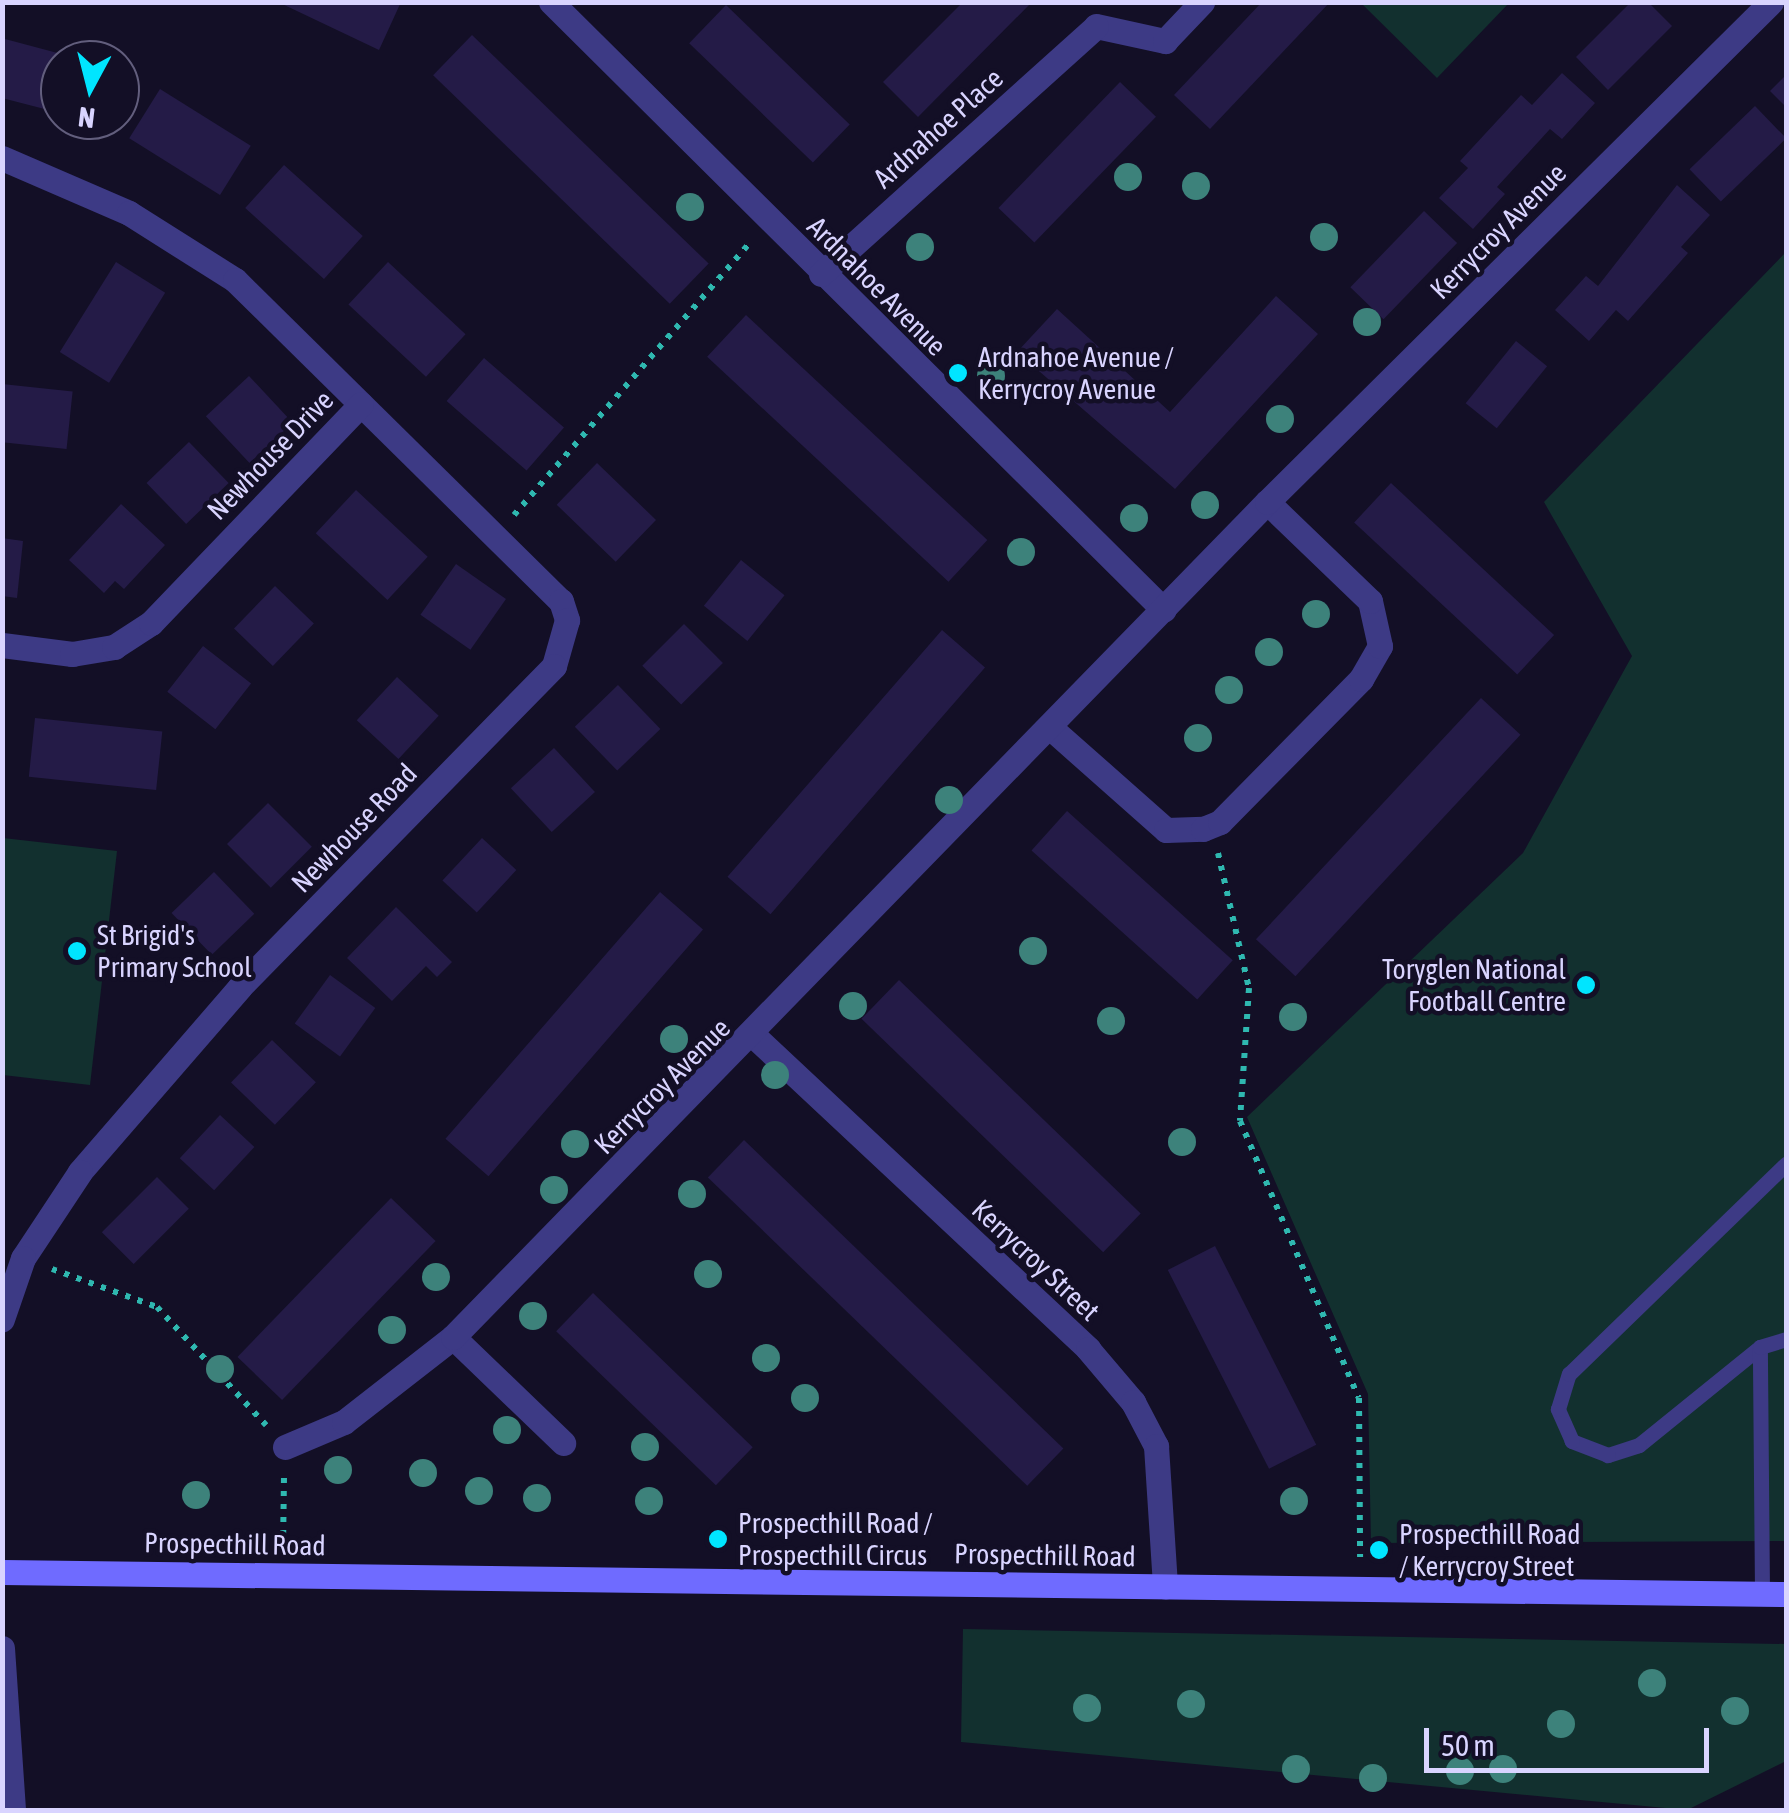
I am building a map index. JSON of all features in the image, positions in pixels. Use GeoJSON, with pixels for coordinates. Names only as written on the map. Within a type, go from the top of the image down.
{"type":"FeatureCollection","features":[{"type":"Feature","properties":{"kind":"main road","name":"Prospecthill Road"},"geometry":{"type":"LineString","coordinates":[[2,1572],[1774,1593]]}},
{"type":"Feature","properties":{"kind":"street","name":"Ardnahoe Avenue"},"geometry":{"type":"LineString","coordinates":[[550,2],[1164,610]]}},
{"type":"Feature","properties":{"kind":"street","name":"Ardnahoe Place"},"geometry":{"type":"LineString","coordinates":[[821,274],[1096,14],[1165,40],[1202,2]]}},
{"type":"Feature","properties":{"kind":"street","name":"Kerrycroy Avenue"},"geometry":{"type":"LineString","coordinates":[[285,1448],[344,1422],[453,1337],[1053,730],[1267,502],[1771,2]]}},
{"type":"Feature","properties":{"kind":"street","name":"Newhouse Drive"},"geometry":{"type":"LineString","coordinates":[[2,158],[129,213],[236,280],[361,404],[152,624],[114,647],[72,654],[2,645]]}},
{"type":"Feature","properties":{"kind":"street","name":"Newhouse Road"},"geometry":{"type":"LineString","coordinates":[[2,1319],[23,1258],[80,1172],[240,987],[554,666],[566,644],[560,602],[361,404]]}},
{"type":"Feature","properties":{"kind":"street"},"geometry":{"type":"LineString","coordinates":[[1053,730],[1166,830],[1212,825],[1362,679],[1380,646],[1370,601],[1267,502]]}},
{"type":"Feature","properties":{"kind":"street","name":"Kerrycroy Street"},"geometry":{"type":"LineString","coordinates":[[754,1036],[1088,1349],[1132,1402],[1156,1446],[1165,1587]]}},
{"type":"Feature","properties":{"kind":"street"},"geometry":{"type":"LineString","coordinates":[[453,1337],[564,1443]]}},
{"type":"Feature","properties":{"kind":"street"},"geometry":{"type":"LineString","coordinates":[[2,1648],[13,1810]]}},
{"type":"Feature","properties":{"kind":"lane"},"geometry":{"type":"LineString","coordinates":[[1786,1164],[1569,1374],[1558,1410],[1572,1441],[1608,1454],[1639,1445],[1760,1346],[1786,1339]]}},
{"type":"Feature","properties":{"kind":"lane"},"geometry":{"type":"LineString","coordinates":[[1760,1346],[1774,1593]]}},
{"type":"Feature","properties":{"kind":"path"},"geometry":{"type":"LineString","coordinates":[[496,536],[768,221]]}},
{"type":"Feature","properties":{"kind":"path"},"geometry":{"type":"LineString","coordinates":[[1212,825],[1249,988],[1240,1121],[1360,1398],[1360,1588]]}},
{"type":"Feature","properties":{"kind":"path"},"geometry":{"type":"LineString","coordinates":[[23,1258],[157,1307],[285,1448],[283,1574]]}},
{"type":"Feature","properties":{"kind":"green space"},"geometry":{"type":"Polygon","coordinates":[[[1361,3],[1509,3],[1437,78],[1361,3]]]}},
{"type":"Feature","properties":{"kind":"green space","name":"Toryglen National Football Centre"},"geometry":{"type":"Polygon","coordinates":[[[1786,252],[1786,1541],[1371,1543],[1368,1394],[1247,1117],[1523,853],[1632,656],[1544,502],[1786,252]]]}},
{"type":"Feature","properties":{"kind":"green space"},"geometry":{"type":"Polygon","coordinates":[[[3,838],[117,851],[90,1085],[3,1075],[3,838]]]}},
{"type":"Feature","properties":{"kind":"green space"},"geometry":{"type":"Polygon","coordinates":[[[963,1629],[1786,1644],[1786,1761],[1687,1810],[961,1742],[963,1629]]]}},
{"type":"Feature","properties":{"kind":"building"},"geometry":{"type":"Polygon","coordinates":[[[278,2],[401,2],[379,50],[278,2]]]}},
{"type":"Feature","properties":{"kind":"building"},"geometry":{"type":"Polygon","coordinates":[[[963,2],[1032,2],[918,117],[883,82],[963,2]]]}},
{"type":"Feature","properties":{"kind":"building"},"geometry":{"type":"Polygon","coordinates":[[[1262,2],[1330,2],[1210,129],[1174,95],[1262,2]]]}},
{"type":"Feature","properties":{"kind":"building"},"geometry":{"type":"Polygon","coordinates":[[[1631,2],[1648,2],[1672,26],[1608,90],[1576,57],[1631,2]]]}},
{"type":"Feature","properties":{"kind":"building"},"geometry":{"type":"Polygon","coordinates":[[[726,5],[850,124],[813,163],[689,43],[726,5]]]}},
{"type":"Feature","properties":{"kind":"building"},"geometry":{"type":"Polygon","coordinates":[[[472,35],[709,264],[670,304],[433,75],[472,35]]]}},
{"type":"Feature","properties":{"kind":"building"},"geometry":{"type":"Polygon","coordinates":[[[5,39],[40,48],[40,108],[2,98],[5,39]]]}},
{"type":"Feature","properties":{"kind":"building"},"geometry":{"type":"Polygon","coordinates":[[[1562,73],[1595,103],[1562,139],[1550,129],[1497,187],[1505,194],[1473,229],[1439,198],[1468,168],[1460,161],[1521,95],[1532,105],[1562,73]]]}},
{"type":"Feature","properties":{"kind":"building"},"geometry":{"type":"Polygon","coordinates":[[[1786,75],[1786,107],[1770,91],[1786,75]]]}},
{"type":"Feature","properties":{"kind":"building"},"geometry":{"type":"Polygon","coordinates":[[[1120,82],[1156,117],[1034,243],[998,208],[1120,82]]]}},
{"type":"Feature","properties":{"kind":"building"},"geometry":{"type":"Polygon","coordinates":[[[160,89],[251,146],[220,195],[132,140],[140,140],[140,121],[160,89]]]}},
{"type":"Feature","properties":{"kind":"building"},"geometry":{"type":"Polygon","coordinates":[[[1755,106],[1786,139],[1721,202],[1690,169],[1755,106]]]}},
{"type":"Feature","properties":{"kind":"building"},"geometry":{"type":"Polygon","coordinates":[[[284,165],[363,236],[324,279],[245,208],[284,165]]]}},
{"type":"Feature","properties":{"kind":"building"},"geometry":{"type":"Polygon","coordinates":[[[1677,185],[1710,215],[1681,247],[1688,253],[1628,321],[1616,310],[1589,341],[1555,310],[1586,276],[1598,286],[1677,185]]]}},
{"type":"Feature","properties":{"kind":"building"},"geometry":{"type":"Polygon","coordinates":[[[1424,211],[1457,243],[1383,319],[1350,287],[1424,211]]]}},
{"type":"Feature","properties":{"kind":"building"},"geometry":{"type":"Polygon","coordinates":[[[116,262],[165,293],[109,383],[60,352],[116,262]]]}},
{"type":"Feature","properties":{"kind":"building"},"geometry":{"type":"Polygon","coordinates":[[[388,262],[466,334],[426,377],[348,304],[388,262]]]}},
{"type":"Feature","properties":{"kind":"building"},"geometry":{"type":"Polygon","coordinates":[[[1276,296],[1318,334],[1175,489],[1017,352],[1057,309],[1170,412],[1276,296]]]}},
{"type":"Feature","properties":{"kind":"building"},"geometry":{"type":"Polygon","coordinates":[[[746,315],[987,540],[948,582],[707,357],[746,315]]]}},
{"type":"Feature","properties":{"kind":"building"},"geometry":{"type":"Polygon","coordinates":[[[1516,341],[1547,366],[1497,428],[1466,403],[1516,341]]]}},
{"type":"Feature","properties":{"kind":"building"},"geometry":{"type":"Polygon","coordinates":[[[484,358],[564,428],[527,471],[447,401],[484,358]]]}},
{"type":"Feature","properties":{"kind":"building"},"geometry":{"type":"Polygon","coordinates":[[[249,376],[293,423],[249,463],[206,416],[249,376]]]}},
{"type":"Feature","properties":{"kind":"building"},"geometry":{"type":"Polygon","coordinates":[[[2,384],[73,391],[67,449],[2,442],[2,384]]]}},
{"type":"Feature","properties":{"kind":"building"},"geometry":{"type":"Polygon","coordinates":[[[189,442],[229,483],[186,524],[147,483],[189,442]]]}},
{"type":"Feature","properties":{"kind":"building"},"geometry":{"type":"Polygon","coordinates":[[[597,463],[656,520],[616,562],[557,505],[597,463]]]}},
{"type":"Feature","properties":{"kind":"building"},"geometry":{"type":"Polygon","coordinates":[[[1391,483],[1554,635],[1517,675],[1354,522],[1391,483]]]}},
{"type":"Feature","properties":{"kind":"building"},"geometry":{"type":"Polygon","coordinates":[[[356,490],[428,557],[387,600],[316,533],[356,490]]]}},
{"type":"Feature","properties":{"kind":"building"},"geometry":{"type":"Polygon","coordinates":[[[121,504],[165,545],[124,589],[115,581],[104,593],[69,560],[121,504]]]}},
{"type":"Feature","properties":{"kind":"building"},"geometry":{"type":"Polygon","coordinates":[[[2,538],[23,541],[17,598],[2,596],[2,538]]]}},
{"type":"Feature","properties":{"kind":"building"},"geometry":{"type":"Polygon","coordinates":[[[741,560],[785,595],[747,641],[704,606],[741,560]]]}},
{"type":"Feature","properties":{"kind":"building"},"geometry":{"type":"Polygon","coordinates":[[[456,564],[506,599],[470,650],[420,615],[456,564]]]}},
{"type":"Feature","properties":{"kind":"building"},"geometry":{"type":"Polygon","coordinates":[[[275,586],[314,624],[273,666],[234,628],[275,586]]]}},
{"type":"Feature","properties":{"kind":"building"},"geometry":{"type":"Polygon","coordinates":[[[684,624],[723,663],[681,705],[642,666],[684,624]]]}},
{"type":"Feature","properties":{"kind":"building"},"geometry":{"type":"Polygon","coordinates":[[[942,630],[985,667],[770,914],[727,877],[942,630]]]}},
{"type":"Feature","properties":{"kind":"building"},"geometry":{"type":"Polygon","coordinates":[[[203,646],[251,684],[215,729],[167,692],[203,646]]]}},
{"type":"Feature","properties":{"kind":"building"},"geometry":{"type":"Polygon","coordinates":[[[397,677],[439,716],[398,759],[357,720],[397,677]]]}},
{"type":"Feature","properties":{"kind":"building"},"geometry":{"type":"Polygon","coordinates":[[[618,685],[660,729],[617,771],[575,727],[618,685]]]}},
{"type":"Feature","properties":{"kind":"building"},"geometry":{"type":"Polygon","coordinates":[[[1481,698],[1520,735],[1295,976],[1256,939],[1481,698]]]}},
{"type":"Feature","properties":{"kind":"building"},"geometry":{"type":"Polygon","coordinates":[[[35,718],[162,731],[156,790],[29,777],[35,718]]]}},
{"type":"Feature","properties":{"kind":"building"},"geometry":{"type":"Polygon","coordinates":[[[554,748],[595,792],[552,832],[511,788],[554,748]]]}},
{"type":"Feature","properties":{"kind":"building"},"geometry":{"type":"Polygon","coordinates":[[[268,803],[312,847],[271,888],[227,844],[268,803]]]}},
{"type":"Feature","properties":{"kind":"building"},"geometry":{"type":"Polygon","coordinates":[[[1067,811],[1233,960],[1197,1000],[1032,850],[1067,811]]]}},
{"type":"Feature","properties":{"kind":"building"},"geometry":{"type":"Polygon","coordinates":[[[482,838],[516,870],[477,912],[442,880],[482,838]]]}},
{"type":"Feature","properties":{"kind":"building"},"geometry":{"type":"Polygon","coordinates":[[[214,872],[254,914],[212,955],[172,913],[214,872]]]}},
{"type":"Feature","properties":{"kind":"building"},"geometry":{"type":"Polygon","coordinates":[[[660,892],[703,929],[488,1176],[445,1139],[660,892]]]}},
{"type":"Feature","properties":{"kind":"building"},"geometry":{"type":"Polygon","coordinates":[[[396,907],[452,962],[437,977],[426,966],[392,1001],[347,958],[396,907]]]}},
{"type":"Feature","properties":{"kind":"building"},"geometry":{"type":"Polygon","coordinates":[[[330,975],[375,1008],[340,1056],[295,1024],[330,975]]]}},
{"type":"Feature","properties":{"kind":"building"},"geometry":{"type":"Polygon","coordinates":[[[899,980],[1141,1213],[1103,1252],[861,1019],[899,980]]]}},
{"type":"Feature","properties":{"kind":"building"},"geometry":{"type":"Polygon","coordinates":[[[272,1040],[316,1082],[275,1125],[231,1082],[272,1040]]]}},
{"type":"Feature","properties":{"kind":"building"},"geometry":{"type":"Polygon","coordinates":[[[220,1115],[254,1147],[214,1190],[180,1158],[220,1115]]]}},
{"type":"Feature","properties":{"kind":"building"},"geometry":{"type":"Polygon","coordinates":[[[744,1140],[1063,1448],[1027,1486],[708,1177],[744,1140]]]}},
{"type":"Feature","properties":{"kind":"building"},"geometry":{"type":"Polygon","coordinates":[[[157,1177],[189,1209],[134,1264],[102,1232],[157,1177]]]}},
{"type":"Feature","properties":{"kind":"building"},"geometry":{"type":"Polygon","coordinates":[[[391,1198],[436,1241],[282,1400],[237,1357],[391,1198]]]}},
{"type":"Feature","properties":{"kind":"building"},"geometry":{"type":"Polygon","coordinates":[[[1215,1246],[1316,1445],[1269,1469],[1168,1270],[1215,1246]]]}},
{"type":"Feature","properties":{"kind":"building"},"geometry":{"type":"Polygon","coordinates":[[[593,1293],[753,1447],[716,1485],[556,1331],[593,1293]]]}},
{"type":"Feature","properties":{"kind":"place","name":"Ardnahoe Avenue / Kerrycroy Avenue"},"geometry":{"type":"Point","coordinates":[958,373]}},
{"type":"Feature","properties":{"kind":"place","name":"St Brigid's Primary School"},"geometry":{"type":"Point","coordinates":[77,951]}},
{"type":"Feature","properties":{"kind":"place","name":"Toryglen National Football Centre"},"geometry":{"type":"Point","coordinates":[1586,985]}},
{"type":"Feature","properties":{"kind":"place","name":"Prospecthill Road / Prospecthill Circus"},"geometry":{"type":"Point","coordinates":[718,1539]}},
{"type":"Feature","properties":{"kind":"place","name":"Prospecthill Road / Kerrycroy Street"},"geometry":{"type":"Point","coordinates":[1379,1550]}}]}
